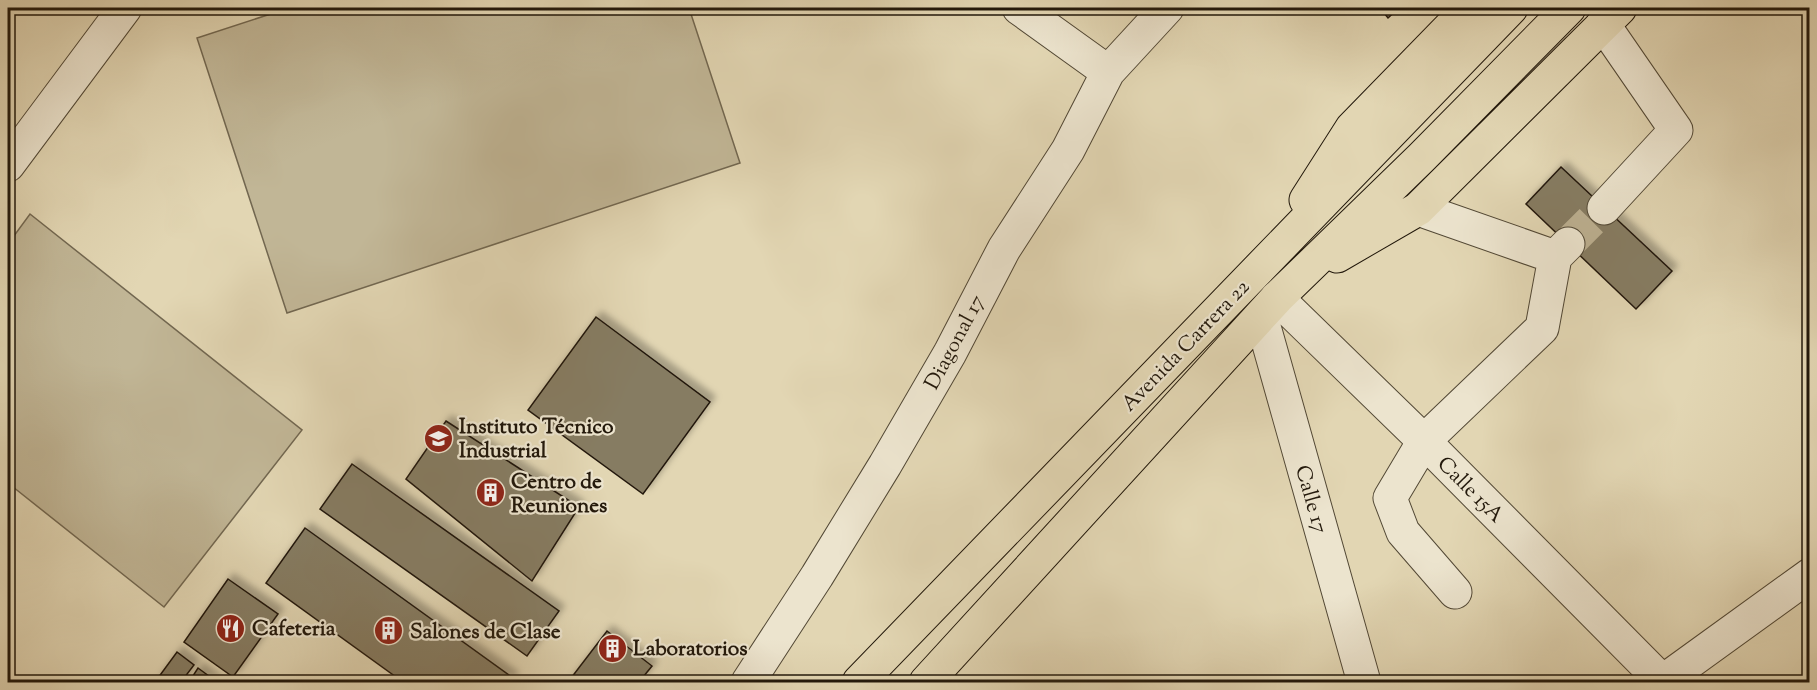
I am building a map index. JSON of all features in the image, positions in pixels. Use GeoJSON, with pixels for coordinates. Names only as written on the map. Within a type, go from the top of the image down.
{"type":"FeatureCollection","features":[{"type":"Feature","properties":{"kind":"main road"},"geometry":{"type":"LineString","coordinates":[[1265,262],[1352,128],[1469,8]]}},
{"type":"Feature","properties":{"kind":"main road","name":"Avenida Carrera 22"},"geometry":{"type":"LineString","coordinates":[[859,682],[1511,8]]}},
{"type":"Feature","properties":{"kind":"main road","name":"Avenida Carrera 22"},"geometry":{"type":"LineString","coordinates":[[926,682],[1277,298],[1422,157],[1569,8]]}},
{"type":"Feature","properties":{"kind":"main road"},"geometry":{"type":"LineString","coordinates":[[1277,298],[1418,209],[1612,16]]}},
{"type":"Feature","properties":{"kind":"street"},"geometry":{"type":"LineString","coordinates":[[8,165],[125,8]]}},
{"type":"Feature","properties":{"kind":"street"},"geometry":{"type":"LineString","coordinates":[[1019,8],[1108,72]]}},
{"type":"Feature","properties":{"kind":"street","name":"Diagonal 17"},"geometry":{"type":"LineString","coordinates":[[748,682],[885,465],[950,353],[1004,249],[1068,150],[1108,72],[1167,8]]}},
{"type":"Feature","properties":{"kind":"street"},"geometry":{"type":"LineString","coordinates":[[1604,208],[1676,130],[1612,16]]}},
{"type":"Feature","properties":{"kind":"street"},"geometry":{"type":"LineString","coordinates":[[1418,209],[1562,251],[1542,328],[1424,441],[1390,498],[1403,532],[1455,592]]}},
{"type":"Feature","properties":{"kind":"street","name":"Calle 15A"},"geometry":{"type":"LineString","coordinates":[[1277,298],[1424,441],[1662,682]]}},
{"type":"Feature","properties":{"kind":"street","name":"Calle 17"},"geometry":{"type":"LineString","coordinates":[[1277,298],[1364,682]]}},
{"type":"Feature","properties":{"kind":"street"},"geometry":{"type":"LineString","coordinates":[[1662,682],[1809,575]]}},
{"type":"Feature","properties":{"kind":"shaded area"},"geometry":{"type":"Polygon","coordinates":[[[289,8],[689,8],[740,163],[287,313],[197,38],[289,8]]]}},
{"type":"Feature","properties":{"kind":"shaded area"},"geometry":{"type":"Polygon","coordinates":[[[30,214],[302,430],[164,607],[8,483],[8,244],[30,214]]]}},
{"type":"Feature","properties":{"kind":"building"},"geometry":{"type":"Polygon","coordinates":[[[1380,8],[1399,8],[1388,18],[1380,8]]]}},
{"type":"Feature","properties":{"kind":"building"},"geometry":{"type":"Polygon","coordinates":[[[1561,167],[1672,271],[1636,309],[1526,204],[1561,167]]]}},
{"type":"Feature","properties":{"kind":"building"},"geometry":{"type":"Polygon","coordinates":[[[596,317],[710,402],[643,494],[528,410],[596,317]]]}},
{"type":"Feature","properties":{"kind":"building","name":"Centro de Reuniones"},"geometry":{"type":"Polygon","coordinates":[[[446,421],[579,507],[532,581],[406,479],[446,421]]]}},
{"type":"Feature","properties":{"kind":"building","name":"Salones de Clase"},"geometry":{"type":"Polygon","coordinates":[[[352,464],[559,611],[527,656],[320,509],[352,464]]]}},
{"type":"Feature","properties":{"kind":"building","name":"Salones de Clase"},"geometry":{"type":"Polygon","coordinates":[[[305,528],[513,678],[510,682],[403,682],[266,583],[305,528]]]}},
{"type":"Feature","properties":{"kind":"building","name":"Cafeteria"},"geometry":{"type":"Polygon","coordinates":[[[228,579],[278,614],[233,677],[184,642],[228,579]]]}},
{"type":"Feature","properties":{"kind":"building","name":"Laboratorios"},"geometry":{"type":"Polygon","coordinates":[[[607,631],[652,666],[639,682],[568,682],[607,631]]]}},
{"type":"Feature","properties":{"kind":"building"},"geometry":{"type":"Polygon","coordinates":[[[177,652],[194,665],[181,682],[155,682],[177,652]]]}},
{"type":"Feature","properties":{"kind":"building"},"geometry":{"type":"Polygon","coordinates":[[[198,668],[217,682],[189,682],[198,668]]]}},
{"type":"Feature","properties":{"kind":"tunnel"},"geometry":{"type":"LineString","coordinates":[[1568,244],[1604,208]]}},
{"type":"Feature","properties":{"kind":"place","name":"Instituto Técnico Industrial"},"geometry":{"type":"Point","coordinates":[438,438]}},
{"type":"Feature","properties":{"kind":"place","name":"Centro de Reuniones"},"geometry":{"type":"Point","coordinates":[490,493]}},
{"type":"Feature","properties":{"kind":"place","name":"Cafeteria"},"geometry":{"type":"Point","coordinates":[231,628]}},
{"type":"Feature","properties":{"kind":"place","name":"Salones de Clase"},"geometry":{"type":"Point","coordinates":[389,631]}},
{"type":"Feature","properties":{"kind":"place","name":"Laboratorios"},"geometry":{"type":"Point","coordinates":[612,648]}}]}
